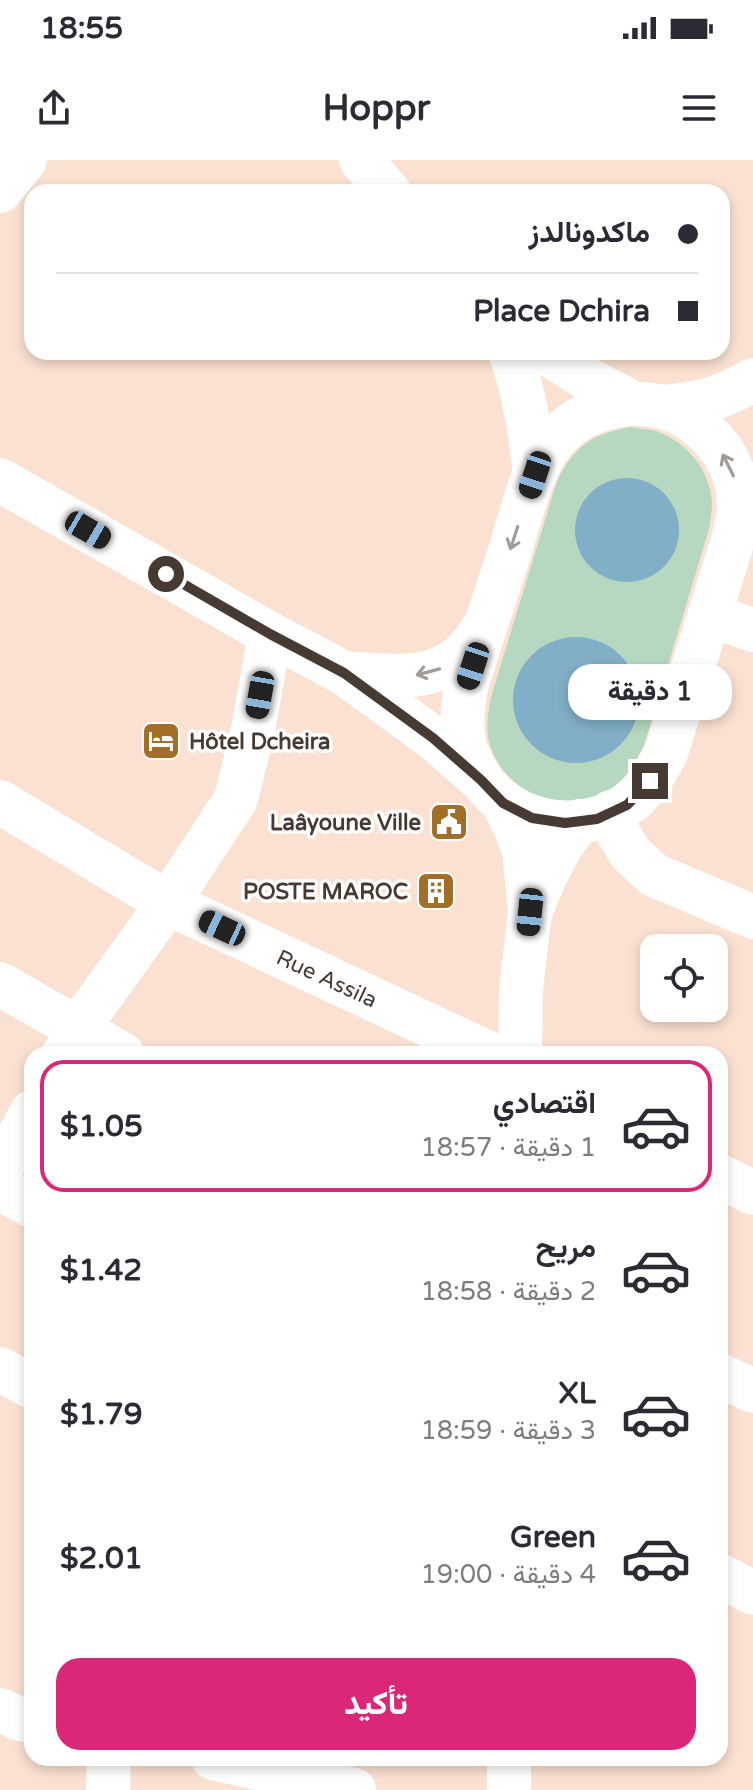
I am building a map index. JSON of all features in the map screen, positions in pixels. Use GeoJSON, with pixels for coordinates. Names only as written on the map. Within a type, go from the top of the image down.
{"type":"FeatureCollection","features":[{"type":"Feature","properties":{"kind":"street"},"geometry":{"type":"LineString","coordinates":[[0,191],[25,160]]}},
{"type":"Feature","properties":{"kind":"street"},"geometry":{"type":"LineString","coordinates":[[361,160],[382,184]]}},
{"type":"Feature","properties":{"kind":"street"},"geometry":{"type":"LineString","coordinates":[[513,360],[529,420],[535,475]]}},
{"type":"Feature","properties":{"kind":"street"},"geometry":{"type":"LineString","coordinates":[[3,490],[344,673],[433,738],[492,792],[532,818],[565,823],[596,817],[627,805],[650,781],[666,753],[743,524],[734,474],[718,445],[694,422],[589,380],[558,360]]}},
{"type":"Feature","properties":{"kind":"street"},"geometry":{"type":"LineString","coordinates":[[520,1046],[521,989],[530,912],[524,851],[466,751],[461,719],[466,687],[535,475],[549,446],[572,424],[600,408],[698,404],[730,393],[753,380]]}},
{"type":"Feature","properties":{"kind":"street"},"geometry":{"type":"LineString","coordinates":[[710,615],[753,630]]}},
{"type":"Feature","properties":{"kind":"street"},"geometry":{"type":"LineString","coordinates":[[344,673],[423,675],[447,666],[468,650],[486,624]]}},
{"type":"Feature","properties":{"kind":"street"},"geometry":{"type":"LineString","coordinates":[[71,1041],[168,903],[236,799],[254,725],[270,634]]}},
{"type":"Feature","properties":{"kind":"street","name":"Rue Assila"},"geometry":{"type":"LineString","coordinates":[[0,802],[168,903],[473,1046]]}},
{"type":"Feature","properties":{"kind":"street"},"geometry":{"type":"LineString","coordinates":[[530,912],[553,857],[566,837],[596,817]]}},
{"type":"Feature","properties":{"kind":"street"},"geometry":{"type":"LineString","coordinates":[[596,817],[619,835],[631,854],[654,875],[753,917]]}},
{"type":"Feature","properties":{"kind":"street"},"geometry":{"type":"LineString","coordinates":[[0,984],[71,1041],[91,1046]]}},
{"type":"Feature","properties":{"kind":"street"},"geometry":{"type":"LineString","coordinates":[[0,1171],[24,1127]]}},
{"type":"Feature","properties":{"kind":"street"},"geometry":{"type":"LineString","coordinates":[[728,1180],[753,1193]]}},
{"type":"Feature","properties":{"kind":"street"},"geometry":{"type":"LineString","coordinates":[[0,1188],[24,1202]]}},
{"type":"Feature","properties":{"kind":"street"},"geometry":{"type":"LineString","coordinates":[[0,1369],[24,1382]]}},
{"type":"Feature","properties":{"kind":"street"},"geometry":{"type":"LineString","coordinates":[[728,1379],[753,1391]]}},
{"type":"Feature","properties":{"kind":"street"},"geometry":{"type":"LineString","coordinates":[[728,1579],[753,1593]]}},
{"type":"Feature","properties":{"kind":"street"},"geometry":{"type":"LineString","coordinates":[[108,1790],[109,1766]]}},
{"type":"Feature","properties":{"kind":"street"},"geometry":{"type":"LineString","coordinates":[[248,1766],[354,1790]]}},
{"type":"Feature","properties":{"kind":"street"},"geometry":{"type":"LineString","coordinates":[[509,1766],[509,1790]]}},
{"type":"Feature","properties":{"kind":"green space"},"geometry":{"type":"Polygon","coordinates":[[[631,427],[667,436],[695,459],[710,491],[709,529],[644,745],[632,767],[616,785],[599,796],[562,802],[526,790],[498,763],[488,733],[491,697],[557,481],[571,458],[586,444],[605,434],[631,427]]]}},
{"type":"Feature","properties":{"kind":"water"},"geometry":{"type":"Polygon","coordinates":[[[627,478],[647,482],[664,493],[675,510],[679,530],[675,550],[664,567],[647,578],[627,582],[607,578],[590,567],[579,550],[575,530],[579,510],[590,493],[607,482],[627,478]]]}},
{"type":"Feature","properties":{"kind":"water"},"geometry":{"type":"Polygon","coordinates":[[[576,637],[600,642],[621,655],[634,676],[639,700],[634,724],[621,745],[600,758],[576,763],[552,758],[531,745],[518,724],[513,700],[518,676],[531,655],[552,642],[576,637]]]}},
{"type":"Feature","properties":{"kind":"place","name":"Hôtel Dcheira"},"geometry":{"type":"Point","coordinates":[161,741]}},
{"type":"Feature","properties":{"kind":"place","name":"Laâyoune Ville"},"geometry":{"type":"Point","coordinates":[449,822]}},
{"type":"Feature","properties":{"kind":"place","name":"POSTE MAROC"},"geometry":{"type":"Point","coordinates":[436,891]}},
{"type":"Feature","properties":{"kind":"route"},"geometry":{"type":"LineString","coordinates":[[166,574],[344,673],[433,738],[503,803],[532,818],[565,823],[597,819],[627,805],[650,781]]}}]}
